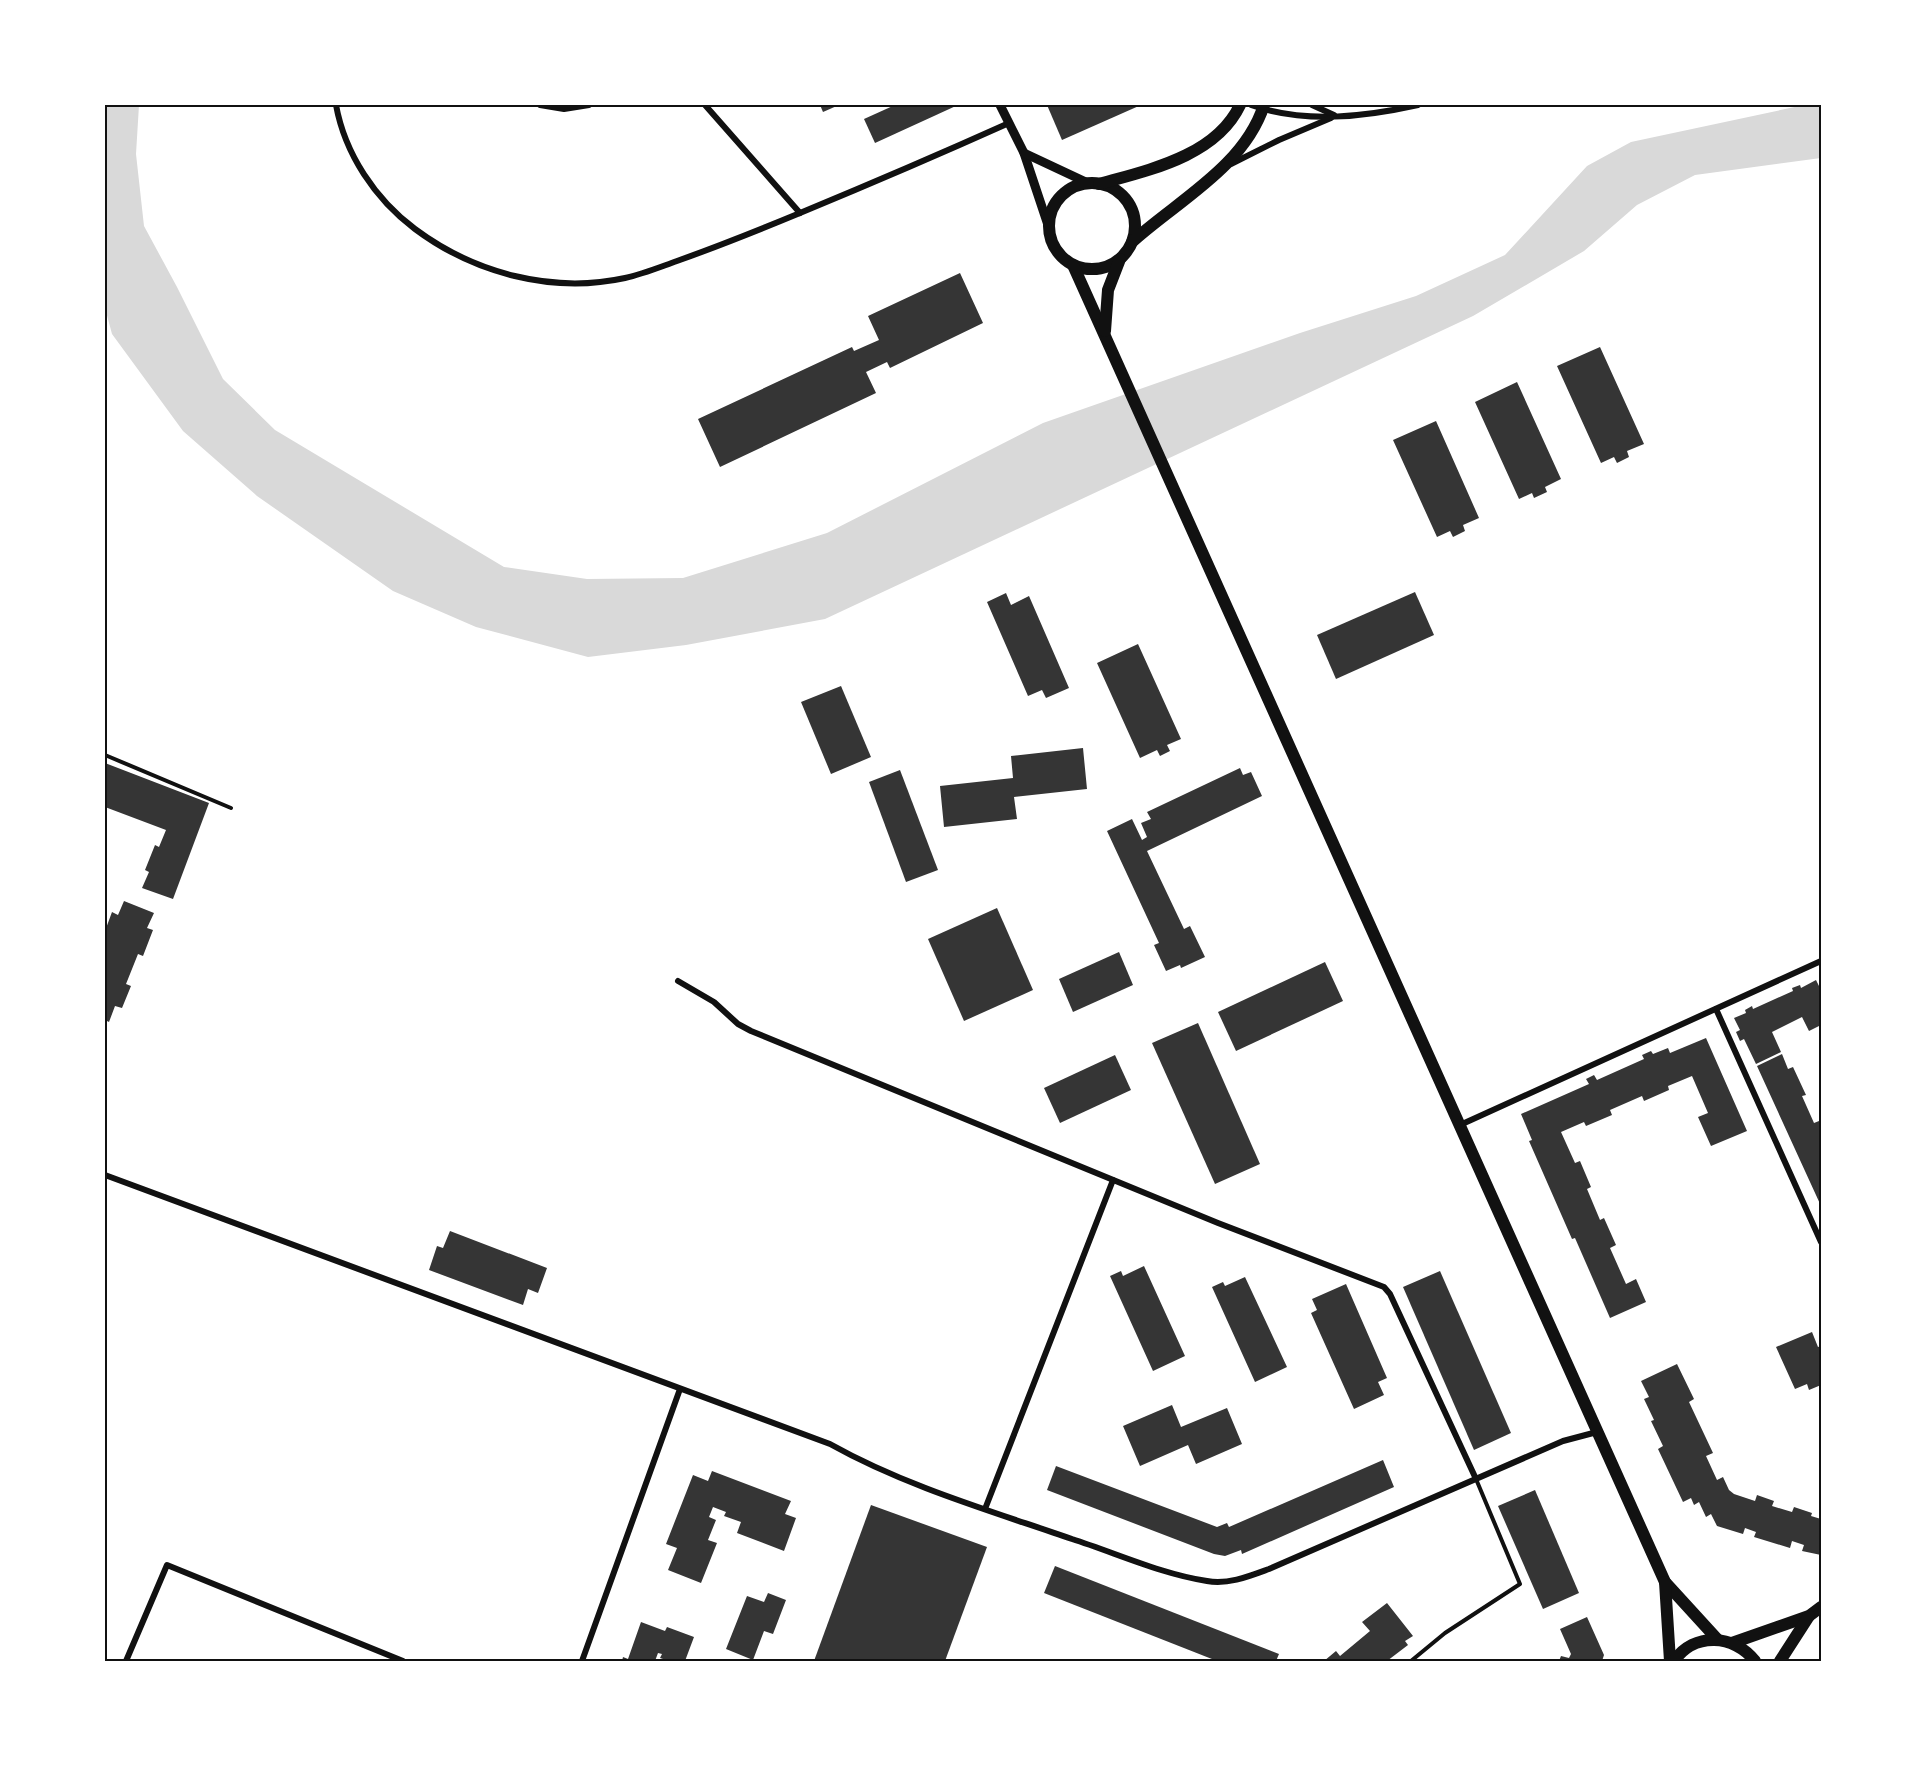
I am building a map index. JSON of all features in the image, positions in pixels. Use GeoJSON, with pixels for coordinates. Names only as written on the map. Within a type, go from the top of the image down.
{"type":"FeatureCollection","features":[{"type":"Feature","properties":{"kind":"main road"},"geometry":{"type":"LineString","coordinates":[[1120,259],[1112,264],[1092,269],[1073,265],[1056,250],[1049,228],[1053,207],[1060,198],[1068,190],[1151,168],[1196,149],[1229,124],[1240,105]]}},
{"type":"Feature","properties":{"kind":"main road"},"geometry":{"type":"LineString","coordinates":[[1105,335],[1108,290],[1120,259],[1132,242],[1218,171],[1244,144],[1259,106]]}},
{"type":"Feature","properties":{"kind":"main road"},"geometry":{"type":"LineString","coordinates":[[1094,184],[1119,193],[1131,210],[1134,231],[1132,242]]}},
{"type":"Feature","properties":{"kind":"main road"},"geometry":{"type":"LineString","coordinates":[[1073,265],[1665,1582],[1718,1640]]}},
{"type":"Feature","properties":{"kind":"main road"},"geometry":{"type":"LineString","coordinates":[[1665,1582],[1672,1661]]}},
{"type":"Feature","properties":{"kind":"main road"},"geometry":{"type":"LineString","coordinates":[[1780,1661],[1809,1616],[1821,1606]]}},
{"type":"Feature","properties":{"kind":"main road"},"geometry":{"type":"LineString","coordinates":[[1732,1643],[1809,1616]]}},
{"type":"Feature","properties":{"kind":"main road"},"geometry":{"type":"LineString","coordinates":[[1672,1661],[1690,1646],[1703,1641],[1718,1640],[1744,1649],[1755,1661]]}},
{"type":"Feature","properties":{"kind":"street"},"geometry":{"type":"LineString","coordinates":[[336,105],[342,127],[372,187],[409,224],[436,243],[472,262],[506,274],[554,282],[593,282],[624,278],[730,242],[1009,123]]}},
{"type":"Feature","properties":{"kind":"street"},"geometry":{"type":"LineString","coordinates":[[540,105],[564,109],[589,105]]}},
{"type":"Feature","properties":{"kind":"street"},"geometry":{"type":"LineString","coordinates":[[705,105],[800,213]]}},
{"type":"Feature","properties":{"kind":"street"},"geometry":{"type":"LineString","coordinates":[[1000,105],[1024,153],[1049,228]]}},
{"type":"Feature","properties":{"kind":"street"},"geometry":{"type":"LineString","coordinates":[[1312,105],[1337,116]]}},
{"type":"Feature","properties":{"kind":"street"},"geometry":{"type":"LineString","coordinates":[[1259,106],[1299,117],[1378,112],[1418,105]]}},
{"type":"Feature","properties":{"kind":"street"},"geometry":{"type":"LineString","coordinates":[[1218,171],[1268,145],[1337,116]]}},
{"type":"Feature","properties":{"kind":"street"},"geometry":{"type":"LineString","coordinates":[[1024,153],[1094,184]]}},
{"type":"Feature","properties":{"kind":"street"},"geometry":{"type":"LineString","coordinates":[[1459,1126],[1821,962]]}},
{"type":"Feature","properties":{"kind":"street"},"geometry":{"type":"LineString","coordinates":[[678,981],[714,1002],[738,1024],[751,1031],[1113,1180],[1386,1288],[1476,1479]]}},
{"type":"Feature","properties":{"kind":"street"},"geometry":{"type":"LineString","coordinates":[[1716,1009],[1819,1232],[1821,1242]]}},
{"type":"Feature","properties":{"kind":"street"},"geometry":{"type":"LineString","coordinates":[[105,1175],[830,1444],[875,1467],[985,1509],[1208,1582],[1241,1578],[1269,1569],[1563,1441],[1597,1431]]}},
{"type":"Feature","properties":{"kind":"street"},"geometry":{"type":"LineString","coordinates":[[985,1509],[1113,1180]]}},
{"type":"Feature","properties":{"kind":"street"},"geometry":{"type":"LineString","coordinates":[[582,1661],[680,1389]]}},
{"type":"Feature","properties":{"kind":"street"},"geometry":{"type":"LineString","coordinates":[[126,1661],[167,1565],[403,1661]]}},
{"type":"Feature","properties":{"kind":"lane"},"geometry":{"type":"LineString","coordinates":[[105,755],[231,808]]}},
{"type":"Feature","properties":{"kind":"lane"},"geometry":{"type":"LineString","coordinates":[[1411,1661],[1445,1633],[1520,1584],[1476,1479]]}},
{"type":"Feature","properties":{"kind":"shaded area"},"geometry":{"type":"Polygon","coordinates":[[[105,105],[139,105],[136,154],[144,226],[223,379],[275,430],[504,567],[587,579],[683,578],[827,533],[1043,423],[1300,333],[1416,296],[1505,255],[1587,166],[1631,142],[1804,105],[1821,105],[1821,158],[1695,175],[1637,205],[1584,251],[1473,316],[825,619],[686,645],[588,657],[476,627],[393,591],[257,496],[183,431],[112,334],[105,308],[105,105]]]}},
{"type":"Feature","properties":{"kind":"building"},"geometry":{"type":"Polygon","coordinates":[[[820,105],[839,105],[823,112],[820,105]]]}},
{"type":"Feature","properties":{"kind":"building"},"geometry":{"type":"Polygon","coordinates":[[[895,105],[958,105],[875,143],[864,119],[895,105]]]}},
{"type":"Feature","properties":{"kind":"building"},"geometry":{"type":"Polygon","coordinates":[[[1047,105],[1141,105],[1062,140],[1047,105]]]}},
{"type":"Feature","properties":{"kind":"building"},"geometry":{"type":"Polygon","coordinates":[[[960,273],[983,323],[890,368],[887,362],[866,372],[876,393],[720,467],[698,419],[852,347],[854,351],[879,340],[868,316],[960,273]]]}},
{"type":"Feature","properties":{"kind":"building"},"geometry":{"type":"Polygon","coordinates":[[[1600,347],[1644,444],[1627,451],[1629,457],[1617,463],[1614,457],[1601,463],[1557,366],[1600,347]]]}},
{"type":"Feature","properties":{"kind":"building"},"geometry":{"type":"Polygon","coordinates":[[[1517,382],[1561,479],[1545,487],[1547,492],[1534,498],[1532,493],[1519,499],[1475,402],[1517,382]]]}},
{"type":"Feature","properties":{"kind":"building"},"geometry":{"type":"Polygon","coordinates":[[[1436,421],[1479,518],[1463,525],[1465,531],[1453,537],[1450,531],[1437,537],[1393,440],[1436,421]]]}},
{"type":"Feature","properties":{"kind":"building"},"geometry":{"type":"Polygon","coordinates":[[[1415,592],[1434,635],[1336,679],[1317,635],[1415,592]]]}},
{"type":"Feature","properties":{"kind":"building"},"geometry":{"type":"Polygon","coordinates":[[[1006,593],[1011,605],[1029,596],[1069,688],[1046,698],[1042,690],[1028,696],[987,602],[1006,593]]]}},
{"type":"Feature","properties":{"kind":"building"},"geometry":{"type":"Polygon","coordinates":[[[1138,644],[1181,739],[1167,745],[1170,751],[1160,756],[1157,750],[1140,758],[1097,663],[1138,644]]]}},
{"type":"Feature","properties":{"kind":"building"},"geometry":{"type":"Polygon","coordinates":[[[841,686],[871,757],[831,774],[801,702],[841,686]]]}},
{"type":"Feature","properties":{"kind":"building"},"geometry":{"type":"Polygon","coordinates":[[[1083,748],[1087,789],[1014,797],[1017,819],[944,827],[940,786],[1013,778],[1011,756],[1083,748]]]}},
{"type":"Feature","properties":{"kind":"building"},"geometry":{"type":"Polygon","coordinates":[[[105,763],[209,803],[173,899],[142,888],[149,872],[145,870],[155,845],[159,847],[166,830],[105,807],[105,763]]]}},
{"type":"Feature","properties":{"kind":"building"},"geometry":{"type":"Polygon","coordinates":[[[1240,768],[1243,775],[1251,772],[1262,796],[1147,851],[1184,929],[1190,926],[1205,957],[1181,968],[1180,965],[1166,971],[1154,945],[1159,943],[1107,831],[1132,819],[1142,840],[1147,837],[1141,823],[1151,819],[1147,812],[1240,768]]]}},
{"type":"Feature","properties":{"kind":"building"},"geometry":{"type":"Polygon","coordinates":[[[900,770],[938,870],[906,882],[869,782],[900,770]]]}},
{"type":"Feature","properties":{"kind":"building"},"geometry":{"type":"Polygon","coordinates":[[[124,901],[154,913],[147,928],[153,930],[143,956],[138,954],[126,984],[131,986],[122,1008],[115,1006],[109,1022],[105,1020],[105,931],[112,912],[118,915],[124,901]]]}},
{"type":"Feature","properties":{"kind":"building"},"geometry":{"type":"Polygon","coordinates":[[[997,908],[1033,990],[964,1021],[928,939],[997,908]]]}},
{"type":"Feature","properties":{"kind":"building"},"geometry":{"type":"Polygon","coordinates":[[[1119,952],[1133,985],[1073,1012],[1059,979],[1119,952]]]}},
{"type":"Feature","properties":{"kind":"building"},"geometry":{"type":"Polygon","coordinates":[[[1325,962],[1343,1001],[1236,1051],[1218,1012],[1325,962]]]}},
{"type":"Feature","properties":{"kind":"building"},"geometry":{"type":"Polygon","coordinates":[[[1816,980],[1821,990],[1821,1025],[1809,1031],[1802,1017],[1772,1032],[1781,1052],[1756,1064],[1744,1039],[1740,1041],[1736,1032],[1740,1030],[1734,1018],[1746,1013],[1745,1010],[1752,1006],[1753,1009],[1793,991],[1792,988],[1800,985],[1801,988],[1816,980]]]}},
{"type":"Feature","properties":{"kind":"building"},"geometry":{"type":"Polygon","coordinates":[[[1198,1023],[1260,1164],[1215,1184],[1152,1043],[1198,1023]]]}},
{"type":"Feature","properties":{"kind":"building"},"geometry":{"type":"Polygon","coordinates":[[[1706,1038],[1747,1131],[1711,1146],[1698,1117],[1708,1113],[1692,1076],[1668,1086],[1669,1090],[1644,1101],[1642,1096],[1610,1110],[1612,1115],[1586,1126],[1584,1122],[1561,1132],[1575,1163],[1580,1161],[1591,1187],[1587,1189],[1600,1220],[1604,1218],[1616,1245],[1610,1248],[1626,1284],[1636,1279],[1646,1302],[1610,1318],[1529,1141],[1532,1140],[1521,1114],[1589,1084],[1586,1079],[1594,1075],[1597,1080],[1644,1059],[1642,1055],[1651,1051],[1653,1054],[1668,1048],[1670,1053],[1706,1038]]]}},
{"type":"Feature","properties":{"kind":"building"},"geometry":{"type":"Polygon","coordinates":[[[1782,1054],[1788,1069],[1793,1067],[1806,1095],[1802,1096],[1814,1123],[1819,1121],[1821,1125],[1821,1206],[1757,1066],[1782,1054]]]}},
{"type":"Feature","properties":{"kind":"building"},"geometry":{"type":"Polygon","coordinates":[[[1115,1055],[1131,1090],[1060,1123],[1044,1088],[1115,1055]]]}},
{"type":"Feature","properties":{"kind":"building"},"geometry":{"type":"Polygon","coordinates":[[[450,1231],[547,1268],[538,1293],[528,1289],[523,1305],[429,1270],[437,1246],[443,1248],[450,1231]]]}},
{"type":"Feature","properties":{"kind":"building"},"geometry":{"type":"Polygon","coordinates":[[[1144,1266],[1185,1356],[1153,1371],[1110,1276],[1121,1271],[1123,1276],[1144,1266]]]}},
{"type":"Feature","properties":{"kind":"building"},"geometry":{"type":"Polygon","coordinates":[[[1440,1271],[1511,1433],[1474,1450],[1403,1287],[1440,1271]]]}},
{"type":"Feature","properties":{"kind":"building"},"geometry":{"type":"Polygon","coordinates":[[[1245,1277],[1287,1367],[1255,1382],[1212,1287],[1223,1282],[1225,1286],[1245,1277]]]}},
{"type":"Feature","properties":{"kind":"building"},"geometry":{"type":"Polygon","coordinates":[[[1346,1284],[1387,1378],[1378,1382],[1384,1395],[1354,1409],[1311,1313],[1317,1310],[1312,1299],[1346,1284]]]}},
{"type":"Feature","properties":{"kind":"building"},"geometry":{"type":"Polygon","coordinates":[[[1812,1332],[1818,1347],[1821,1346],[1821,1385],[1809,1390],[1807,1384],[1795,1389],[1776,1347],[1812,1332]]]}},
{"type":"Feature","properties":{"kind":"building"},"geometry":{"type":"Polygon","coordinates":[[[1677,1364],[1694,1399],[1689,1402],[1713,1453],[1706,1456],[1717,1480],[1723,1477],[1729,1490],[1734,1494],[1755,1501],[1757,1495],[1774,1501],[1772,1506],[1792,1512],[1794,1507],[1812,1513],[1811,1516],[1821,1519],[1821,1555],[1802,1551],[1804,1545],[1792,1541],[1790,1548],[1754,1537],[1756,1532],[1745,1528],[1743,1534],[1717,1526],[1711,1514],[1706,1517],[1699,1502],[1694,1505],[1691,1498],[1683,1502],[1658,1449],[1663,1446],[1651,1421],[1654,1420],[1644,1399],[1649,1397],[1641,1381],[1677,1364]]]}},
{"type":"Feature","properties":{"kind":"building"},"geometry":{"type":"Polygon","coordinates":[[[1172,1405],[1181,1427],[1227,1408],[1242,1444],[1196,1464],[1188,1445],[1140,1466],[1123,1426],[1172,1405]]]}},
{"type":"Feature","properties":{"kind":"building"},"geometry":{"type":"Polygon","coordinates":[[[1383,1460],[1394,1487],[1242,1554],[1241,1550],[1225,1556],[1214,1554],[1047,1490],[1056,1466],[1217,1527],[1227,1523],[1229,1527],[1383,1460]]]}},
{"type":"Feature","properties":{"kind":"building"},"geometry":{"type":"Polygon","coordinates":[[[712,1471],[791,1501],[785,1514],[796,1518],[784,1551],[737,1533],[741,1522],[724,1516],[726,1512],[713,1507],[709,1517],[716,1520],[708,1540],[717,1543],[701,1583],[668,1570],[677,1548],[666,1544],[693,1475],[708,1481],[712,1471]]]}},
{"type":"Feature","properties":{"kind":"building"},"geometry":{"type":"Polygon","coordinates":[[[1535,1490],[1579,1593],[1543,1609],[1498,1506],[1535,1490]]]}},
{"type":"Feature","properties":{"kind":"building"},"geometry":{"type":"Polygon","coordinates":[[[871,1505],[987,1547],[945,1661],[814,1661],[871,1505]]]}},
{"type":"Feature","properties":{"kind":"building"},"geometry":{"type":"Polygon","coordinates":[[[1055,1566],[1279,1654],[1276,1661],[1217,1661],[1044,1593],[1055,1566]]]}},
{"type":"Feature","properties":{"kind":"building"},"geometry":{"type":"Polygon","coordinates":[[[768,1593],[786,1600],[773,1634],[764,1631],[753,1660],[726,1649],[747,1596],[764,1602],[768,1593]]]}},
{"type":"Feature","properties":{"kind":"building"},"geometry":{"type":"Polygon","coordinates":[[[1387,1603],[1413,1636],[1405,1641],[1408,1645],[1387,1661],[1324,1661],[1336,1651],[1340,1656],[1370,1631],[1362,1622],[1387,1603]]]}},
{"type":"Feature","properties":{"kind":"building"},"geometry":{"type":"Polygon","coordinates":[[[1587,1617],[1604,1655],[1602,1661],[1559,1661],[1561,1656],[1569,1658],[1571,1654],[1560,1629],[1587,1617]]]}},
{"type":"Feature","properties":{"kind":"building"},"geometry":{"type":"Polygon","coordinates":[[[641,1622],[665,1631],[667,1627],[694,1637],[685,1661],[669,1661],[660,1658],[662,1654],[658,1653],[655,1661],[622,1661],[623,1657],[628,1659],[641,1622]]]}}]}
